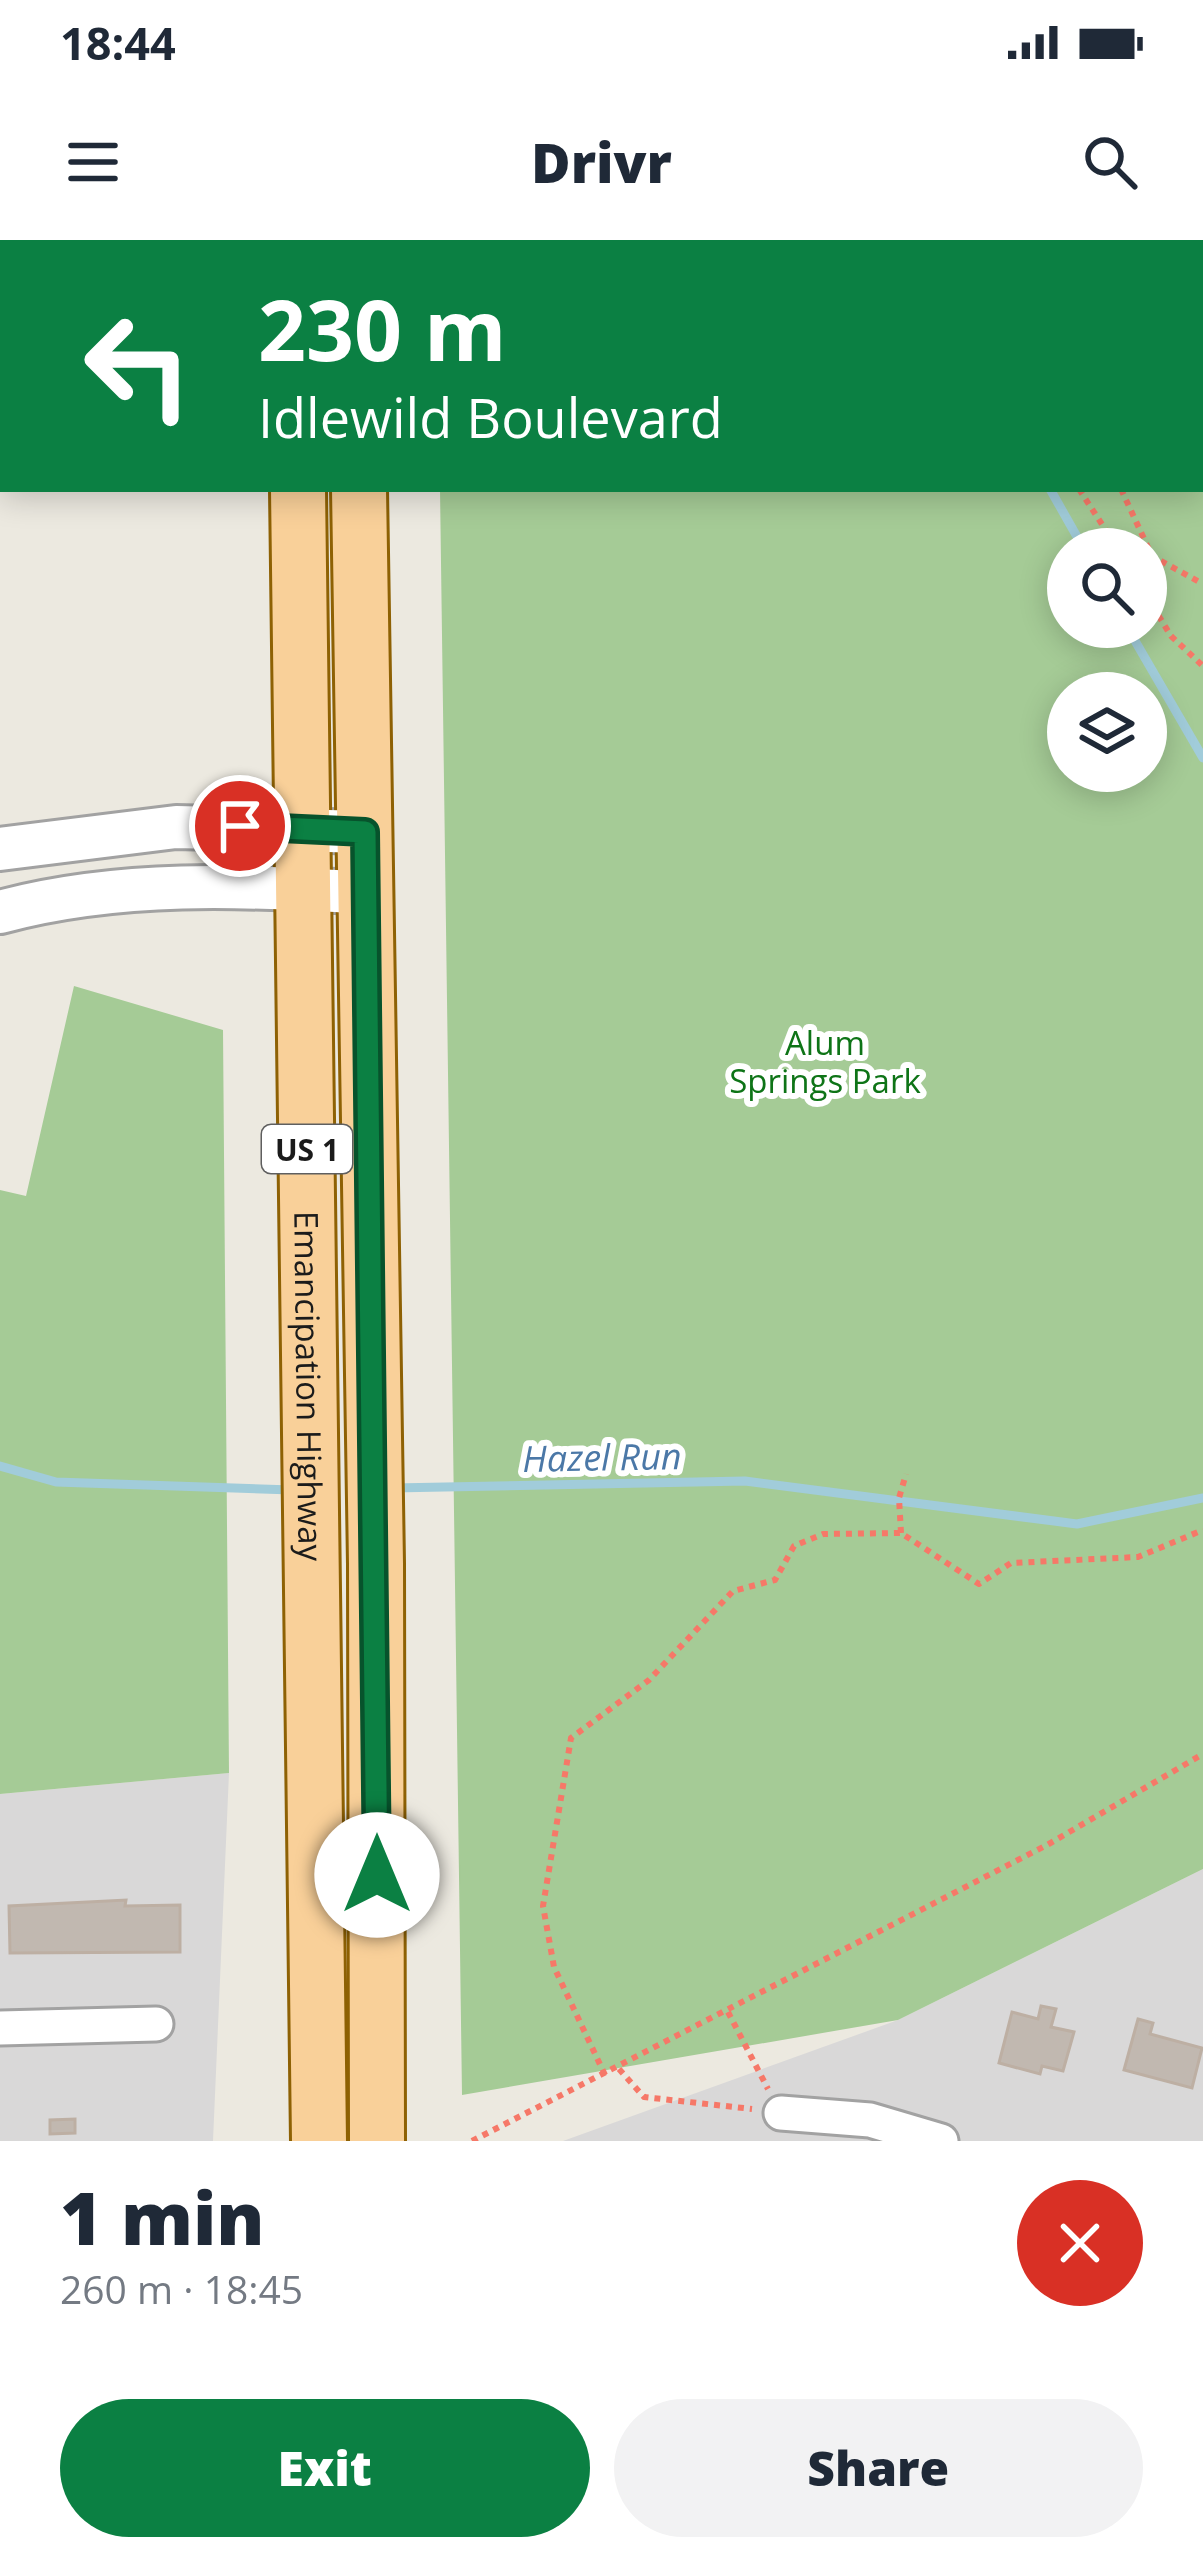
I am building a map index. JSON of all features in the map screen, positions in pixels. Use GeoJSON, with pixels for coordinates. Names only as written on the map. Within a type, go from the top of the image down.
{"type":"FeatureCollection","features":[{"type":"Feature","properties":{"kind":"main road","name":"Emancipation Highway"},"geometry":{"type":"LineString","coordinates":[[298,492],[319,2141]]}},
{"type":"Feature","properties":{"kind":"main road","name":"Emancipation Highway"},"geometry":{"type":"LineString","coordinates":[[359,492],[376,1564],[377,2141]]}},
{"type":"Feature","properties":{"kind":"street"},"geometry":{"type":"LineString","coordinates":[[0,849],[176,827],[365,832]]}},
{"type":"Feature","properties":{"kind":"street"},"geometry":{"type":"LineString","coordinates":[[0,913],[44,900],[172,888],[366,893]]}},
{"type":"Feature","properties":{"kind":"street"},"geometry":{"type":"LineString","coordinates":[[0,2028],[156,2024]]}},
{"type":"Feature","properties":{"kind":"street"},"geometry":{"type":"LineString","coordinates":[[781,2113],[870,2120],[941,2141]]}},
{"type":"Feature","properties":{"kind":"path"},"geometry":{"type":"LineString","coordinates":[[1081,492],[1104,528]]}},
{"type":"Feature","properties":{"kind":"path"},"geometry":{"type":"LineString","coordinates":[[1122,492],[1152,556],[1203,584]]}},
{"type":"Feature","properties":{"kind":"path"},"geometry":{"type":"LineString","coordinates":[[1167,628],[1203,666]]}},
{"type":"Feature","properties":{"kind":"path"},"geometry":{"type":"LineString","coordinates":[[901,1533],[899,1498],[906,1474]]}},
{"type":"Feature","properties":{"kind":"path"},"geometry":{"type":"LineString","coordinates":[[605,2075],[554,1967],[543,1906],[571,1738],[649,1680],[734,1591],[775,1580],[794,1546],[823,1534],[901,1533],[979,1584],[1010,1563],[1138,1557],[1203,1530]]}},
{"type":"Feature","properties":{"kind":"path"},"geometry":{"type":"LineString","coordinates":[[472,2141],[1047,1845],[1203,1754]]}},
{"type":"Feature","properties":{"kind":"path"},"geometry":{"type":"LineString","coordinates":[[728,2012],[781,2113]]}},
{"type":"Feature","properties":{"kind":"path"},"geometry":{"type":"LineString","coordinates":[[619,2069],[644,2097],[781,2113]]}},
{"type":"Feature","properties":{"kind":"shaded area"},"geometry":{"type":"Polygon","coordinates":[[[229,1773],[213,2141],[0,2141],[0,1794],[229,1773]]]}},
{"type":"Feature","properties":{"kind":"shaded area"},"geometry":{"type":"Polygon","coordinates":[[[1203,1869],[1203,2141],[563,2141],[898,2020],[1203,1869]]]}},
{"type":"Feature","properties":{"kind":"green space","name":"Alum Springs Park"},"geometry":{"type":"Polygon","coordinates":[[[440,492],[1203,492],[1203,1869],[898,2020],[462,2095],[440,492]]]}},
{"type":"Feature","properties":{"kind":"green space"},"geometry":{"type":"Polygon","coordinates":[[[74,986],[223,1030],[229,1773],[0,1794],[0,1190],[26,1196],[74,986]]]}},
{"type":"Feature","properties":{"kind":"building"},"geometry":{"type":"Polygon","coordinates":[[[126,1900],[125,1906],[180,1905],[180,1952],[10,1953],[9,1906],[126,1900]]]}},
{"type":"Feature","properties":{"kind":"building"},"geometry":{"type":"Polygon","coordinates":[[[1041,2006],[1056,2009],[1051,2027],[1074,2032],[1063,2071],[1042,2066],[1040,2074],[999,2063],[1012,2012],[1038,2019],[1041,2006]]]}},
{"type":"Feature","properties":{"kind":"building"},"geometry":{"type":"Polygon","coordinates":[[[1138,2019],[1153,2023],[1150,2034],[1202,2048],[1192,2088],[1124,2070],[1138,2019]]]}},
{"type":"Feature","properties":{"kind":"building"},"geometry":{"type":"Polygon","coordinates":[[[75,2119],[75,2133],[50,2134],[50,2120],[75,2119]]]}},
{"type":"Feature","properties":{"kind":"waterway","name":"Hazel Run"},"geometry":{"type":"LineString","coordinates":[[1052,492],[1072,528]]}},
{"type":"Feature","properties":{"kind":"waterway","name":"Hazel Run"},"geometry":{"type":"LineString","coordinates":[[1139,648],[1203,758]]}},
{"type":"Feature","properties":{"kind":"waterway","name":"Hazel Run"},"geometry":{"type":"LineString","coordinates":[[0,1466],[56,1482],[292,1490]]}},
{"type":"Feature","properties":{"kind":"waterway","name":"Hazel Run"},"geometry":{"type":"LineString","coordinates":[[393,1488],[745,1481],[1077,1524],[1203,1498]]}},
{"type":"Feature","properties":{"kind":"route"},"geometry":{"type":"LineString","coordinates":[[240,826],[365,832],[377,1875]]}}]}
